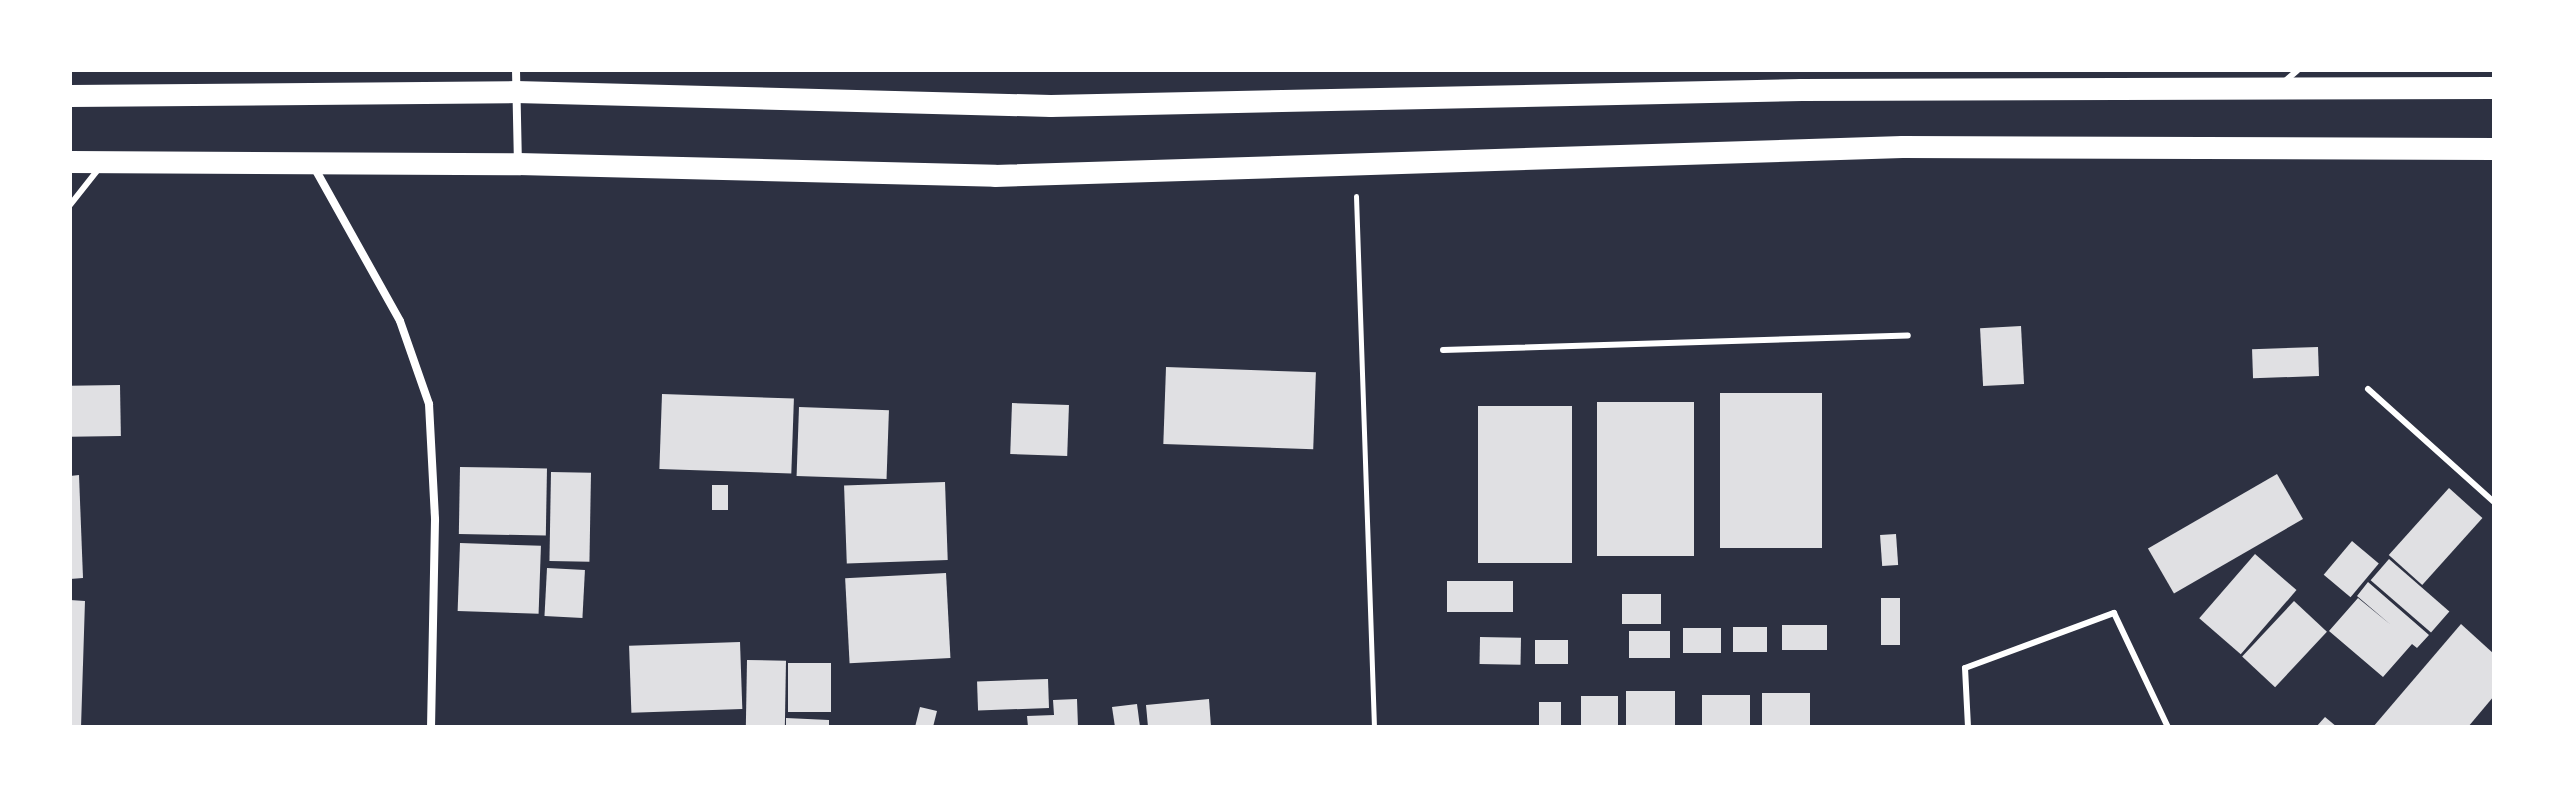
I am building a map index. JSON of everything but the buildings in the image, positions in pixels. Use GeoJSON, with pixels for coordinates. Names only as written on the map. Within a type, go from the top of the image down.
{"type":"FeatureCollection","features":[{"type":"Feature","properties":{"kind":"highway"},"geometry":{"type":"LineString","coordinates":[[70,96],[516,81],[1051,106],[2275,80],[2494,88]]}},
{"type":"Feature","properties":{"kind":"highway"},"geometry":{"type":"LineString","coordinates":[[70,162],[518,164],[995,176],[1355,167],[1903,147],[2494,149]]}},
{"type":"Feature","properties":{"kind":"street"},"geometry":{"type":"LineString","coordinates":[[516,81],[518,164]]}},
{"type":"Feature","properties":{"kind":"street"},"geometry":{"type":"LineString","coordinates":[[312,163],[400,321],[429,404],[435,520],[431,727]]}},
{"type":"Feature","properties":{"kind":"lane"},"geometry":{"type":"LineString","coordinates":[[2275,80],[2298,70]]}},
{"type":"Feature","properties":{"kind":"lane"},"geometry":{"type":"LineString","coordinates":[[70,205],[105,161]]}},
{"type":"Feature","properties":{"kind":"lane"},"geometry":{"type":"LineString","coordinates":[[1443,350],[1908,335]]}},
{"type":"Feature","properties":{"kind":"lane"},"geometry":{"type":"LineString","coordinates":[[2368,389],[2494,502]]}},
{"type":"Feature","properties":{"kind":"lane"},"geometry":{"type":"LineString","coordinates":[[1968,727],[1965,668],[2114,613],[2168,727]]}},
{"type":"Feature","properties":{"kind":"path"},"geometry":{"type":"LineString","coordinates":[[1355,167],[1374,727]]}}]}
